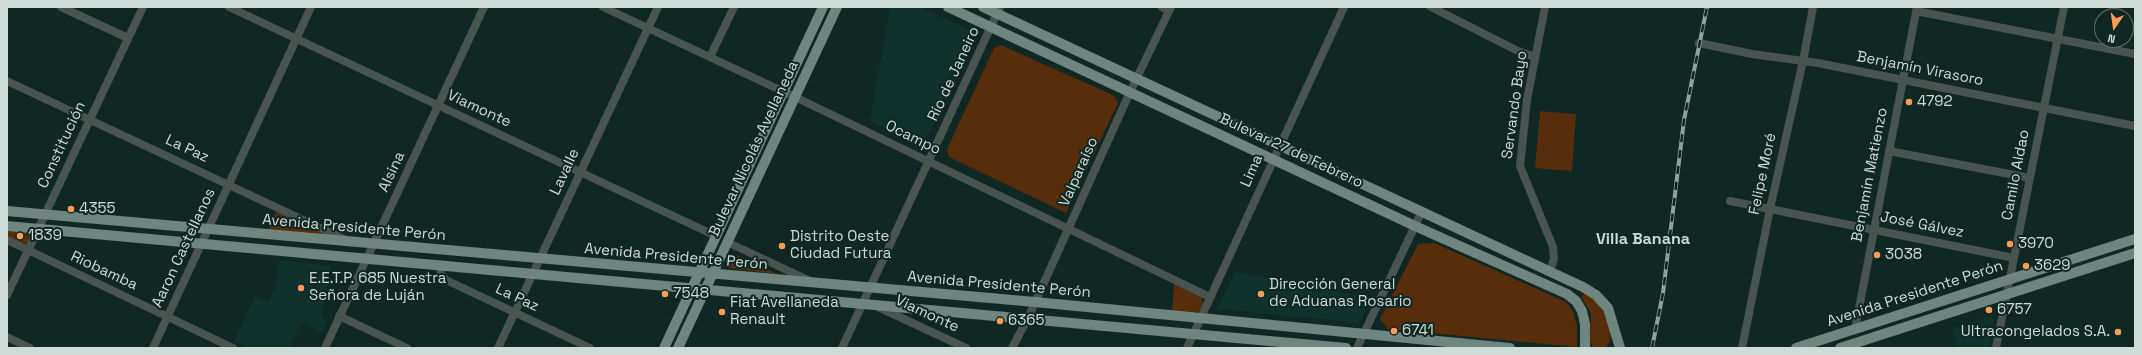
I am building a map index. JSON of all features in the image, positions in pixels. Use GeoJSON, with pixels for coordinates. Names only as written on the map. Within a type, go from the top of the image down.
{"type":"FeatureCollection","features":[{"type":"Feature","properties":{"kind":"main road","name":"Bulevar Nicolás Avellaneda"},"geometry":{"type":"LineString","coordinates":[[664,348],[823,7]]}},
{"type":"Feature","properties":{"kind":"main road","name":"Bulevar Nicolás Avellaneda"},"geometry":{"type":"LineString","coordinates":[[678,348],[837,7]]}},
{"type":"Feature","properties":{"kind":"main road","name":"Bulevar 27 de Febrero"},"geometry":{"type":"LineString","coordinates":[[948,7],[1415,226],[1567,294],[1576,301],[1582,311],[1585,324],[1585,348]]}},
{"type":"Feature","properties":{"kind":"main road","name":"Bulevar 27 de Febrero"},"geometry":{"type":"LineString","coordinates":[[983,7],[999,10],[1136,79],[1550,271],[1596,295],[1608,308],[1620,348]]}},
{"type":"Feature","properties":{"kind":"main road","name":"Avenida Presidente Perón"},"geometry":{"type":"LineString","coordinates":[[7,212],[354,244],[1035,302],[1510,348]]}},
{"type":"Feature","properties":{"kind":"main road","name":"Avenida Presidente Perón"},"geometry":{"type":"LineString","coordinates":[[7,226],[1346,348]]}},
{"type":"Feature","properties":{"kind":"main road","name":"Avenida Presidente Perón"},"geometry":{"type":"LineString","coordinates":[[1796,348],[2135,239]]}},
{"type":"Feature","properties":{"kind":"main road","name":"Avenida Presidente Perón"},"geometry":{"type":"LineString","coordinates":[[1840,348],[1852,346],[2006,294],[2135,253]]}},
{"type":"Feature","properties":{"kind":"main road","name":"Benjamín Matienzo"},"geometry":{"type":"LineString","coordinates":[[1852,346],[1855,329]]}},
{"type":"Feature","properties":{"kind":"street"},"geometry":{"type":"LineString","coordinates":[[61,7],[128,38]]}},
{"type":"Feature","properties":{"kind":"street","name":"Constitución"},"geometry":{"type":"LineString","coordinates":[[7,295],[142,7]]}},
{"type":"Feature","properties":{"kind":"street","name":"Viamonte"},"geometry":{"type":"LineString","coordinates":[[229,7],[716,236]]}},
{"type":"Feature","properties":{"kind":"street","name":"Aaron Castellanos"},"geometry":{"type":"LineString","coordinates":[[153,348],[311,7]]}},
{"type":"Feature","properties":{"kind":"street","name":"Alsina"},"geometry":{"type":"LineString","coordinates":[[324,348],[484,7]]}},
{"type":"Feature","properties":{"kind":"street","name":"Ocampo"},"geometry":{"type":"LineString","coordinates":[[603,7],[784,91],[1210,297]]}},
{"type":"Feature","properties":{"kind":"street","name":"Lavalle"},"geometry":{"type":"LineString","coordinates":[[498,348],[658,7]]}},
{"type":"Feature","properties":{"kind":"street"},"geometry":{"type":"LineString","coordinates":[[710,57],[734,7]]}},
{"type":"Feature","properties":{"kind":"street"},"geometry":{"type":"LineString","coordinates":[[1162,7],[1170,9]]}},
{"type":"Feature","properties":{"kind":"street"},"geometry":{"type":"LineString","coordinates":[[1431,7],[1534,57]]}},
{"type":"Feature","properties":{"kind":"street","name":"Servando Bayo"},"geometry":{"type":"LineString","coordinates":[[1545,7],[1534,57],[1527,100],[1520,166],[1553,248],[1554,259],[1550,271]]}},
{"type":"Feature","properties":{"kind":"street","name":"Felipe Moré"},"geometry":{"type":"LineString","coordinates":[[1742,348],[1770,209],[1803,61],[1812,7]]}},
{"type":"Feature","properties":{"kind":"street","name":"Camilo Aldao"},"geometry":{"type":"LineString","coordinates":[[1996,348],[2064,7]]}},
{"type":"Feature","properties":{"kind":"street","name":"Lima"},"geometry":{"type":"LineString","coordinates":[[1187,348],[1342,8]]}},
{"type":"Feature","properties":{"kind":"street","name":"Valparaíso"},"geometry":{"type":"LineString","coordinates":[[1012,348],[1028,318],[1130,92],[1170,9]]}},
{"type":"Feature","properties":{"kind":"street"},"geometry":{"type":"LineString","coordinates":[[1917,9],[2135,54]]}},
{"type":"Feature","properties":{"kind":"street","name":"Benjamín Matienzo"},"geometry":{"type":"LineString","coordinates":[[1855,329],[1917,9]]}},
{"type":"Feature","properties":{"kind":"street","name":"Río de Janeiro"},"geometry":{"type":"LineString","coordinates":[[842,348],[999,10]]}},
{"type":"Feature","properties":{"kind":"street","name":"Benjamín Virasoro"},"geometry":{"type":"LineString","coordinates":[[1699,43],[1752,54],[1803,61],[2135,126]]}},
{"type":"Feature","properties":{"kind":"street","name":"La Paz"},"geometry":{"type":"LineString","coordinates":[[7,81],[354,244]]}},
{"type":"Feature","properties":{"kind":"street"},"geometry":{"type":"LineString","coordinates":[[1889,151],[2030,178]]}},
{"type":"Feature","properties":{"kind":"street","name":"José Gálvez"},"geometry":{"type":"LineString","coordinates":[[1730,201],[2014,258]]}},
{"type":"Feature","properties":{"kind":"street"},"geometry":{"type":"LineString","coordinates":[[1357,348],[1365,335],[1422,211]]}},
{"type":"Feature","properties":{"kind":"street","name":"Riobamba"},"geometry":{"type":"LineString","coordinates":[[7,240],[233,348]]}},
{"type":"Feature","properties":{"kind":"street"},"geometry":{"type":"LineString","coordinates":[[727,242],[816,284]]}},
{"type":"Feature","properties":{"kind":"street","name":"La Paz"},"geometry":{"type":"LineString","coordinates":[[440,266],[441,274],[446,280],[590,348]]}},
{"type":"Feature","properties":{"kind":"street","name":"Viamonte"},"geometry":{"type":"LineString","coordinates":[[876,306],[966,348]]}},
{"type":"Feature","properties":{"kind":"street"},"geometry":{"type":"LineString","coordinates":[[339,316],[407,348]]}},
{"type":"Feature","properties":{"kind":"street"},"geometry":{"type":"LineString","coordinates":[[7,337],[30,348]]}},
{"type":"Feature","properties":{"kind":"shaded area"},"geometry":{"type":"Polygon","coordinates":[[[890,7],[920,7],[971,31],[974,38],[923,146],[870,121],[890,7]]]}},
{"type":"Feature","properties":{"kind":"shaded area"},"geometry":{"type":"Polygon","coordinates":[[[1001,45],[1115,96],[1118,103],[1066,213],[949,157],[947,150],[949,145],[994,48],[1001,45]]]}},
{"type":"Feature","properties":{"kind":"shaded area"},"geometry":{"type":"Polygon","coordinates":[[[1540,111],[1576,114],[1572,171],[1535,168],[1540,111]]]}},
{"type":"Feature","properties":{"kind":"shaded area"},"geometry":{"type":"Polygon","coordinates":[[[277,210],[331,236],[268,231],[277,210]]]}},
{"type":"Feature","properties":{"kind":"shaded area"},"geometry":{"type":"Polygon","coordinates":[[[7,231],[29,233],[32,236],[27,245],[7,237],[7,231]]]}},
{"type":"Feature","properties":{"kind":"shaded area"},"geometry":{"type":"Polygon","coordinates":[[[1434,243],[1566,302],[1573,311],[1577,326],[1577,347],[1388,329],[1380,319],[1418,244],[1434,243]]]}},
{"type":"Feature","properties":{"kind":"shaded area"},"geometry":{"type":"Polygon","coordinates":[[[736,255],[777,274],[729,268],[727,264],[730,259],[736,255]]]}},
{"type":"Feature","properties":{"kind":"shaded area"},"geometry":{"type":"Polygon","coordinates":[[[279,260],[331,266],[321,317],[328,320],[322,332],[301,323],[289,348],[250,348],[234,341],[255,296],[268,302],[274,289],[276,289],[279,260]]]}},
{"type":"Feature","properties":{"kind":"shaded area"},"geometry":{"type":"Polygon","coordinates":[[[1235,272],[1371,298],[1361,320],[1358,323],[1217,309],[1235,272]]]}},
{"type":"Feature","properties":{"kind":"shaded area"},"geometry":{"type":"Polygon","coordinates":[[[1174,282],[1202,297],[1203,304],[1199,311],[1194,313],[1172,311],[1174,282]]]}},
{"type":"Feature","properties":{"kind":"shaded area"},"geometry":{"type":"Polygon","coordinates":[[[1586,292],[1604,310],[1611,330],[1610,341],[1605,348],[1593,347],[1590,341],[1591,313],[1581,297],[1586,292]]]}},
{"type":"Feature","properties":{"kind":"shaded area"},"geometry":{"type":"Polygon","coordinates":[[[1990,316],[1994,321],[1989,348],[1959,348],[1952,329],[1965,325],[1967,333],[1973,332],[1970,323],[1990,316]]]}},
{"type":"Feature","properties":{"kind":"railway"},"geometry":{"type":"LineString","coordinates":[[1652,348],[1663,293],[1684,120],[1707,7]]}},
{"type":"Feature","properties":{"kind":"place","name":"4792"},"geometry":{"type":"Point","coordinates":[1909,102]}},
{"type":"Feature","properties":{"kind":"place","name":"4355"},"geometry":{"type":"Point","coordinates":[71,209]}},
{"type":"Feature","properties":{"kind":"place","name":"1839"},"geometry":{"type":"Point","coordinates":[20,236]}},
{"type":"Feature","properties":{"kind":"place","name":"3970"},"geometry":{"type":"Point","coordinates":[2010,244]}},
{"type":"Feature","properties":{"kind":"place","name":"Distrito Oeste Ciudad Futura"},"geometry":{"type":"Point","coordinates":[782,246]}},
{"type":"Feature","properties":{"kind":"place","name":"3038"},"geometry":{"type":"Point","coordinates":[1877,255]}},
{"type":"Feature","properties":{"kind":"place","name":"3629"},"geometry":{"type":"Point","coordinates":[2026,266]}},
{"type":"Feature","properties":{"kind":"place","name":"E.E.T.P. 685 Nuestra Señora de Luján"},"geometry":{"type":"Point","coordinates":[301,288]}},
{"type":"Feature","properties":{"kind":"place","name":"7548"},"geometry":{"type":"Point","coordinates":[665,294]}},
{"type":"Feature","properties":{"kind":"place","name":"Dirección General de Aduanas Rosario"},"geometry":{"type":"Point","coordinates":[1261,294]}},
{"type":"Feature","properties":{"kind":"place","name":"6757"},"geometry":{"type":"Point","coordinates":[1989,310]}},
{"type":"Feature","properties":{"kind":"place","name":"Fiat Avellaneda Renault"},"geometry":{"type":"Point","coordinates":[722,312]}},
{"type":"Feature","properties":{"kind":"place","name":"6365"},"geometry":{"type":"Point","coordinates":[1000,321]}},
{"type":"Feature","properties":{"kind":"place","name":"6741"},"geometry":{"type":"Point","coordinates":[1394,331]}},
{"type":"Feature","properties":{"kind":"place","name":"Ultracongelados S.A."},"geometry":{"type":"Point","coordinates":[2118,332]}},
{"type":"Feature","properties":{"kind":"district","name":"Villa Banana"},"geometry":{"type":"Point","coordinates":[1643,240]}}]}
